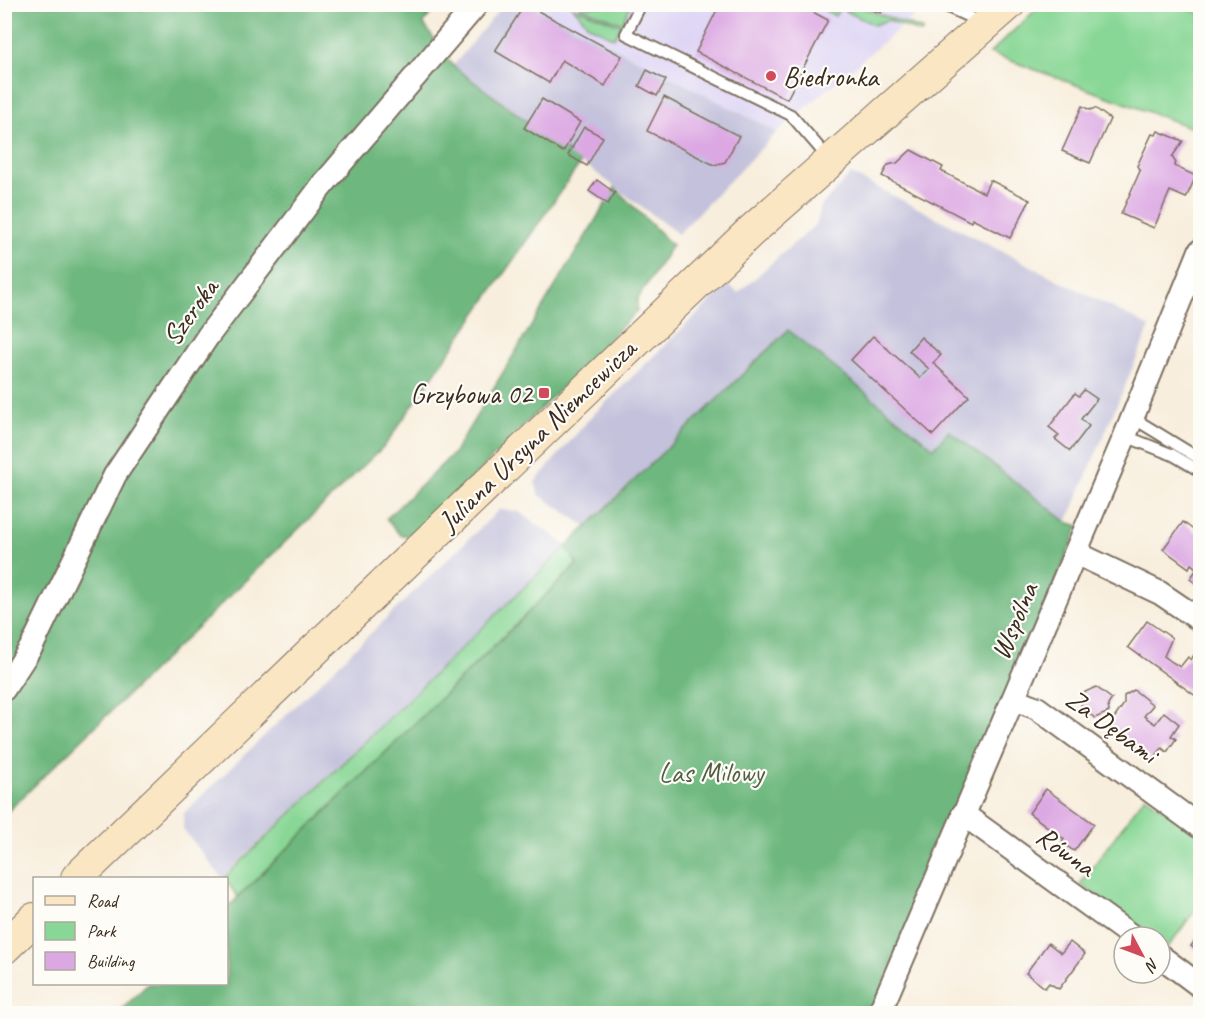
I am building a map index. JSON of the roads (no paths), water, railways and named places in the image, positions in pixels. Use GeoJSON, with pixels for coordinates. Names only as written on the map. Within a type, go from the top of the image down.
{"type":"FeatureCollection","features":[{"type":"Feature","properties":{"kind":"street","name":"Szeroka"},"geometry":{"type":"LineString","coordinates":[[4,689],[32,646],[115,475],[208,336],[321,187],[477,4]]}},
{"type":"Feature","properties":{"kind":"street","name":"Juliana Ursyna Niemcewicza"},"geometry":{"type":"LineString","coordinates":[[79,877],[585,388],[750,232],[1008,4]]}},
{"type":"Feature","properties":{"kind":"street","name":"Wspólna"},"geometry":{"type":"LineString","coordinates":[[879,1014],[1076,553],[1200,254]]}},
{"type":"Feature","properties":{"kind":"street"},"geometry":{"type":"LineString","coordinates":[[1076,553],[1160,593],[1200,620]]}},
{"type":"Feature","properties":{"kind":"street","name":"Za Dębami"},"geometry":{"type":"LineString","coordinates":[[1014,699],[1036,708],[1200,827]]}},
{"type":"Feature","properties":{"kind":"street","name":"Równa"},"geometry":{"type":"LineString","coordinates":[[963,814],[1116,925]]}},
{"type":"Feature","properties":{"kind":"street"},"geometry":{"type":"LineString","coordinates":[[4,948],[33,920]]}},
{"type":"Feature","properties":{"kind":"street"},"geometry":{"type":"LineString","coordinates":[[1172,965],[1200,986]]}},
{"type":"Feature","properties":{"kind":"lane"},"geometry":{"type":"LineString","coordinates":[[641,4],[626,34],[791,115],[832,161]]}},
{"type":"Feature","properties":{"kind":"lane"},"geometry":{"type":"LineString","coordinates":[[941,4],[985,25]]}},
{"type":"Feature","properties":{"kind":"lane"},"geometry":{"type":"LineString","coordinates":[[1129,427],[1200,459]]}},
{"type":"Feature","properties":{"kind":"lane"},"geometry":{"type":"LineString","coordinates":[[1129,427],[1200,471]]}},
{"type":"Feature","properties":{"kind":"place","name":"Biedronka"},"geometry":{"type":"Point","coordinates":[771,76]}},
{"type":"Feature","properties":{"kind":"place","name":"Grzybowa 02"},"geometry":{"type":"Point","coordinates":[544,393]}},
{"type":"Feature","properties":{"kind":"park label","name":"Las Milowy"},"geometry":{"type":"Point","coordinates":[711,772]}}]}
